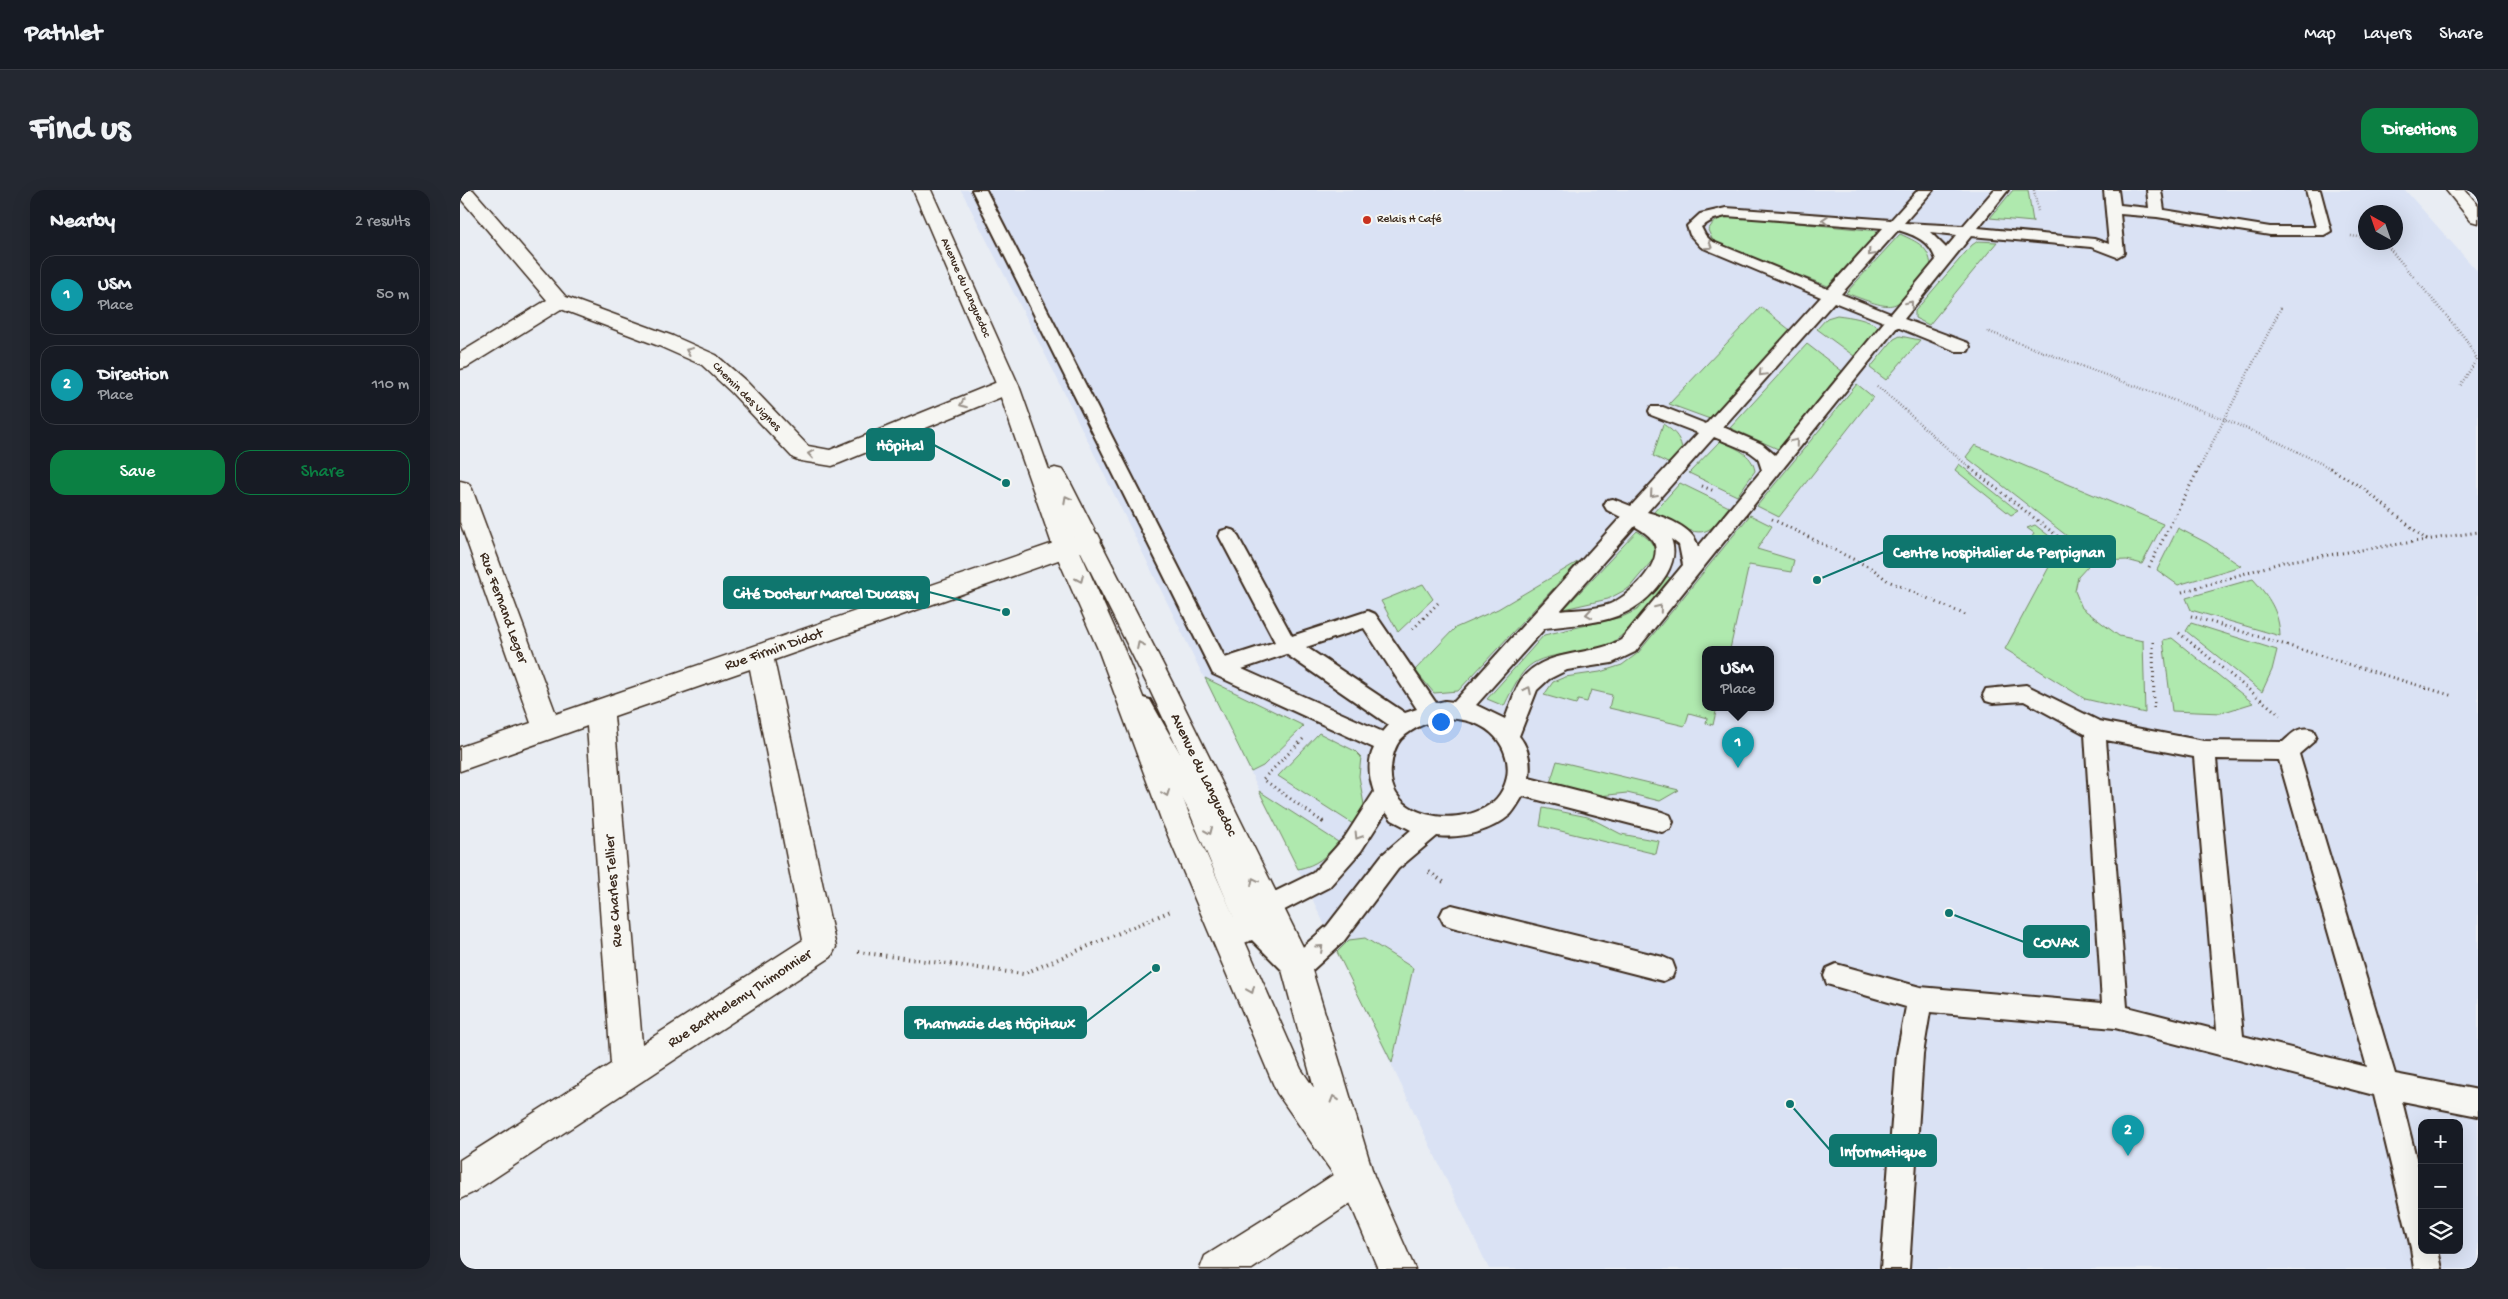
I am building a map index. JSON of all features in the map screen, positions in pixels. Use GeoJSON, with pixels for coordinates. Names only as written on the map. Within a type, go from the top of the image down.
{"type":"FeatureCollection","features":[{"type":"Feature","properties":{"kind":"street","name":"Chemin des Vignes"},"geometry":{"type":"LineString","coordinates":[[463,190],[558,301],[666,341],[709,360],[739,387],[801,453],[832,458],[1008,386]]}},
{"type":"Feature","properties":{"kind":"street","name":"Avenue du Languedoc"},"geometry":{"type":"LineString","coordinates":[[922,190],[1077,544],[1256,913],[1297,968],[1357,1180],[1397,1269]]}},
{"type":"Feature","properties":{"kind":"street"},"geometry":{"type":"LineString","coordinates":[[2455,190],[2477,215]]}},
{"type":"Feature","properties":{"kind":"street"},"geometry":{"type":"LineString","coordinates":[[2474,190],[2478,194]]}},
{"type":"Feature","properties":{"kind":"street"},"geometry":{"type":"LineString","coordinates":[[460,362],[558,301]]}},
{"type":"Feature","properties":{"kind":"street","name":"Rue Fernand Leger"},"geometry":{"type":"LineString","coordinates":[[460,489],[547,728]]}},
{"type":"Feature","properties":{"kind":"street","name":"Avenue du Languedoc"},"geometry":{"type":"LineString","coordinates":[[1077,544],[1111,649],[1176,819],[1239,960],[1289,1081],[1357,1180]]}},
{"type":"Feature","properties":{"kind":"street","name":"Rue Firmin Didot"},"geometry":{"type":"LineString","coordinates":[[460,759],[1077,544]]}},
{"type":"Feature","properties":{"kind":"street","name":"Rue Barthelemy Thimonnier"},"geometry":{"type":"LineString","coordinates":[[460,1181],[820,947],[760,655]]}},
{"type":"Feature","properties":{"kind":"street","name":"Rue Charles Tellier"},"geometry":{"type":"LineString","coordinates":[[600,711],[628,1072]]}},
{"type":"Feature","properties":{"kind":"street"},"geometry":{"type":"LineString","coordinates":[[1218,1269],[1357,1180]]}},
{"type":"Feature","properties":{"kind":"lane"},"geometry":{"type":"LineString","coordinates":[[979,190],[1220,668],[1385,743]]}},
{"type":"Feature","properties":{"kind":"lane"},"geometry":{"type":"LineString","coordinates":[[1460,709],[1832,297],[1926,190]]}},
{"type":"Feature","properties":{"kind":"lane"},"geometry":{"type":"LineString","coordinates":[[1509,735],[1529,685],[1542,674],[1564,663],[1612,655],[1628,646],[1742,504],[1970,231],[2001,190]]}},
{"type":"Feature","properties":{"kind":"lane"},"geometry":{"type":"LineString","coordinates":[[1962,347],[1712,248],[1696,236],[1694,226],[1707,215],[1726,212],[1970,231],[2094,243],[2117,253],[2111,190]]}},
{"type":"Feature","properties":{"kind":"lane"},"geometry":{"type":"LineString","coordinates":[[2154,190],[2158,213]]}},
{"type":"Feature","properties":{"kind":"lane"},"geometry":{"type":"LineString","coordinates":[[2114,209],[2158,213],[2270,231],[2324,231],[2313,190]]}},
{"type":"Feature","properties":{"kind":"lane"},"geometry":{"type":"LineString","coordinates":[[1896,225],[1914,230],[1928,237],[1941,248],[1944,262]]}},
{"type":"Feature","properties":{"kind":"lane"},"geometry":{"type":"LineString","coordinates":[[1657,411],[1709,431],[1722,432],[1756,448],[1766,456],[1771,471]]}},
{"type":"Feature","properties":{"kind":"lane"},"geometry":{"type":"LineString","coordinates":[[1539,622],[1616,610],[1631,602],[1662,568],[1666,557],[1662,538],[1634,516],[1612,505]]}},
{"type":"Feature","properties":{"kind":"lane"},"geometry":{"type":"LineString","coordinates":[[1634,516],[1647,518],[1665,526],[1688,542],[1693,565]]}},
{"type":"Feature","properties":{"kind":"lane"},"geometry":{"type":"LineString","coordinates":[[1228,536],[1287,645],[1354,688],[1404,724]]}},
{"type":"Feature","properties":{"kind":"lane"},"geometry":{"type":"LineString","coordinates":[[1220,668],[1368,618],[1430,711]]}},
{"type":"Feature","properties":{"kind":"lane"},"geometry":{"type":"LineString","coordinates":[[1111,649],[1256,913]]}},
{"type":"Feature","properties":{"kind":"lane"},"geometry":{"type":"LineString","coordinates":[[1993,695],[2026,693],[2095,729],[2204,750],[2296,743],[2385,1085],[2418,1224]]}},
{"type":"Feature","properties":{"kind":"lane"},"geometry":{"type":"LineString","coordinates":[[1460,709],[1479,714],[1496,723],[1509,735],[1518,751],[1521,768],[1518,785],[1510,800],[1498,812],[1482,822],[1464,827],[1432,827],[1404,815],[1396,809],[1385,794],[1379,777],[1379,760],[1385,743],[1393,732],[1404,724],[1430,711],[1460,709]]}},
{"type":"Feature","properties":{"kind":"lane"},"geometry":{"type":"LineString","coordinates":[[2095,729],[2115,1016]]}},
{"type":"Feature","properties":{"kind":"lane"},"geometry":{"type":"LineString","coordinates":[[2204,750],[2231,1046]]}},
{"type":"Feature","properties":{"kind":"lane"},"geometry":{"type":"LineString","coordinates":[[1518,785],[1662,822]]}},
{"type":"Feature","properties":{"kind":"lane"},"geometry":{"type":"LineString","coordinates":[[1239,960],[1256,913],[1321,880],[1353,844],[1385,794]]}},
{"type":"Feature","properties":{"kind":"lane"},"geometry":{"type":"LineString","coordinates":[[1297,968],[1335,934],[1390,862],[1432,827]]}},
{"type":"Feature","properties":{"kind":"lane"},"geometry":{"type":"LineString","coordinates":[[1452,916],[1663,969]]}},
{"type":"Feature","properties":{"kind":"lane"},"geometry":{"type":"LineString","coordinates":[[1836,976],[1920,999],[2115,1016],[2385,1085],[2478,1103]]}},
{"type":"Feature","properties":{"kind":"lane"},"geometry":{"type":"LineString","coordinates":[[1895,1269],[1910,1054],[1920,999]]}},
{"type":"Feature","properties":{"kind":"lane"},"geometry":{"type":"LineString","coordinates":[[2425,1254],[2428,1269]]}},
{"type":"Feature","properties":{"kind":"path"},"geometry":{"type":"LineString","coordinates":[[2391,250],[2465,338],[2477,359],[2460,386]]}},
{"type":"Feature","properties":{"kind":"path"},"geometry":{"type":"LineString","coordinates":[[2149,567],[2281,308]]}},
{"type":"Feature","properties":{"kind":"path"},"geometry":{"type":"LineString","coordinates":[[1986,330],[2224,419],[2326,466],[2364,490],[2428,541]]}},
{"type":"Feature","properties":{"kind":"path"},"geometry":{"type":"LineString","coordinates":[[1856,369],[1910,413],[1947,450],[2092,564]]}},
{"type":"Feature","properties":{"kind":"path"},"geometry":{"type":"LineString","coordinates":[[1673,472],[1742,504],[1873,570],[1888,580],[1968,616]]}},
{"type":"Feature","properties":{"kind":"path"},"geometry":{"type":"LineString","coordinates":[[2182,592],[2283,562],[2478,532]]}},
{"type":"Feature","properties":{"kind":"path"},"geometry":{"type":"LineString","coordinates":[[2191,616],[2453,696]]}},
{"type":"Feature","properties":{"kind":"path"},"geometry":{"type":"LineString","coordinates":[[2179,633],[2296,743]]}},
{"type":"Feature","properties":{"kind":"path"},"geometry":{"type":"LineString","coordinates":[[2153,642],[2154,741]]}},
{"type":"Feature","properties":{"kind":"path"},"geometry":{"type":"LineString","coordinates":[[820,947],[1004,973],[1023,974],[1173,910]]}},
{"type":"Feature","properties":{"kind":"shaded area"},"geometry":{"type":"Polygon","coordinates":[[[961,190],[2405,190],[2478,272],[2478,1269],[1489,1269],[1298,869],[1052,368],[961,190]]]}},
{"type":"Feature","properties":{"kind":"green space"},"geometry":{"type":"Polygon","coordinates":[[[2013,190],[2028,190],[2033,222],[1990,218],[2013,190]]]}},
{"type":"Feature","properties":{"kind":"green space"},"geometry":{"type":"Polygon","coordinates":[[[1723,217],[1879,231],[1828,286],[1720,246],[1712,239],[1708,230],[1713,223],[1723,217]]]}},
{"type":"Feature","properties":{"kind":"green space"},"geometry":{"type":"Polygon","coordinates":[[[1900,234],[1917,242],[1925,249],[1930,259],[1931,266],[1910,292],[1902,300],[1887,306],[1846,293],[1900,234]]]}},
{"type":"Feature","properties":{"kind":"green space"},"geometry":{"type":"Polygon","coordinates":[[[1978,241],[1997,242],[1929,325],[1915,318],[1915,311],[1972,245],[1978,241]]]}},
{"type":"Feature","properties":{"kind":"green space"},"geometry":{"type":"Polygon","coordinates":[[[1761,307],[1790,330],[1710,419],[1669,404],[1761,307]]]}},
{"type":"Feature","properties":{"kind":"green space"},"geometry":{"type":"Polygon","coordinates":[[[1837,315],[1859,319],[1879,327],[1854,356],[1817,329],[1827,318],[1837,315]]]}},
{"type":"Feature","properties":{"kind":"green space"},"geometry":{"type":"Polygon","coordinates":[[[1900,336],[1920,340],[1886,380],[1870,368],[1894,339],[1900,336]]]}},
{"type":"Feature","properties":{"kind":"green space"},"geometry":{"type":"Polygon","coordinates":[[[1807,344],[1842,371],[1778,449],[1730,428],[1807,344]]]}},
{"type":"Feature","properties":{"kind":"green space"},"geometry":{"type":"Polygon","coordinates":[[[1857,384],[1873,397],[1779,517],[1757,506],[1857,384]]]}},
{"type":"Feature","properties":{"kind":"green space"},"geometry":{"type":"Polygon","coordinates":[[[1663,424],[1675,434],[1682,448],[1670,464],[1653,456],[1663,424]]]}},
{"type":"Feature","properties":{"kind":"green space"},"geometry":{"type":"Polygon","coordinates":[[[1720,441],[1747,455],[1755,471],[1737,496],[1689,473],[1720,441]]]}},
{"type":"Feature","properties":{"kind":"green space"},"geometry":{"type":"Polygon","coordinates":[[[1975,445],[2163,524],[2142,564],[2127,560],[2099,561],[1966,457],[1975,445]]]}},
{"type":"Feature","properties":{"kind":"green space"},"geometry":{"type":"Polygon","coordinates":[[[1959,464],[2018,511],[2011,515],[1955,470],[1959,464]]]}},
{"type":"Feature","properties":{"kind":"green space"},"geometry":{"type":"Polygon","coordinates":[[[1680,483],[1729,507],[1717,523],[1708,530],[1695,532],[1687,530],[1653,513],[1680,483]]]}},
{"type":"Feature","properties":{"kind":"green space"},"geometry":{"type":"Polygon","coordinates":[[[1750,515],[1772,526],[1757,549],[1794,560],[1791,572],[1749,565],[1731,646],[1702,646],[1702,711],[1716,711],[1713,725],[1706,723],[1707,718],[1689,713],[1685,726],[1609,708],[1612,695],[1591,690],[1587,702],[1578,700],[1576,704],[1544,695],[1553,682],[1565,677],[1600,672],[1622,665],[1638,653],[1750,515]]]}},
{"type":"Feature","properties":{"kind":"green space"},"geometry":{"type":"Polygon","coordinates":[[[2035,525],[2088,566],[2078,577],[2075,591],[2082,608],[2119,636],[2143,641],[2145,713],[2085,699],[2005,649],[2056,554],[2030,541],[2034,533],[2027,528],[2035,525]]]}},
{"type":"Feature","properties":{"kind":"green space"},"geometry":{"type":"Polygon","coordinates":[[[2178,528],[2207,543],[2241,566],[2178,585],[2157,570],[2178,528]]]}},
{"type":"Feature","properties":{"kind":"green space"},"geometry":{"type":"Polygon","coordinates":[[[1637,531],[1650,541],[1656,556],[1629,588],[1608,599],[1564,609],[1637,531]]]}},
{"type":"Feature","properties":{"kind":"green space"},"geometry":{"type":"Polygon","coordinates":[[[1579,561],[1458,691],[1434,693],[1415,670],[1455,628],[1498,609],[1579,561]]]}},
{"type":"Feature","properties":{"kind":"green space"},"geometry":{"type":"Polygon","coordinates":[[[1666,576],[1670,578],[1633,624],[1616,640],[1600,648],[1537,661],[1529,666],[1517,681],[1504,706],[1487,699],[1544,635],[1622,617],[1637,610],[1666,576]]]}},
{"type":"Feature","properties":{"kind":"green space"},"geometry":{"type":"Polygon","coordinates":[[[2253,579],[2272,605],[2278,619],[2280,636],[2191,610],[2186,598],[2253,579]]]}},
{"type":"Feature","properties":{"kind":"green space"},"geometry":{"type":"Polygon","coordinates":[[[1423,584],[1433,599],[1398,632],[1381,601],[1423,584]]]}},
{"type":"Feature","properties":{"kind":"green space"},"geometry":{"type":"Polygon","coordinates":[[[2191,623],[2277,650],[2272,670],[2262,692],[2186,631],[2191,623]]]}},
{"type":"Feature","properties":{"kind":"green space"},"geometry":{"type":"Polygon","coordinates":[[[2172,638],[2253,703],[2221,713],[2172,711],[2163,640],[2172,638]]]}},
{"type":"Feature","properties":{"kind":"green space"},"geometry":{"type":"Polygon","coordinates":[[[1205,678],[1304,726],[1263,766],[1251,772],[1205,678]]]}},
{"type":"Feature","properties":{"kind":"green space"},"geometry":{"type":"Polygon","coordinates":[[[1319,733],[1355,751],[1361,757],[1359,776],[1364,805],[1353,824],[1278,776],[1319,733]]]}},
{"type":"Feature","properties":{"kind":"green space"},"geometry":{"type":"Polygon","coordinates":[[[1557,761],[1679,790],[1660,801],[1627,793],[1599,796],[1550,783],[1557,761]]]}},
{"type":"Feature","properties":{"kind":"green space"},"geometry":{"type":"Polygon","coordinates":[[[1259,791],[1338,842],[1321,860],[1298,869],[1259,791]]]}},
{"type":"Feature","properties":{"kind":"green space"},"geometry":{"type":"Polygon","coordinates":[[[1543,808],[1588,817],[1621,834],[1659,841],[1656,854],[1540,826],[1543,808]]]}},
{"type":"Feature","properties":{"kind":"green space"},"geometry":{"type":"Polygon","coordinates":[[[1365,938],[1413,968],[1392,1063],[1337,952],[1349,940],[1365,938]]]}},
{"type":"Feature","properties":{"kind":"place","name":"Relais H Café"},"geometry":{"type":"Point","coordinates":[1367,220]}},
{"type":"Feature","properties":{"kind":"place","name":"Hôpital"},"geometry":{"type":"Point","coordinates":[1006,483]}},
{"type":"Feature","properties":{"kind":"place","name":"Centre hospitalier de Perpignan"},"geometry":{"type":"Point","coordinates":[1817,580]}},
{"type":"Feature","properties":{"kind":"place","name":"Cité Docteur Marcel Ducassy"},"geometry":{"type":"Point","coordinates":[1006,612]}},
{"type":"Feature","properties":{"kind":"place","name":"USM"},"geometry":{"type":"Point","coordinates":[1738,768]}},
{"type":"Feature","properties":{"kind":"place","name":"COVAX"},"geometry":{"type":"Point","coordinates":[1949,913]}},
{"type":"Feature","properties":{"kind":"place","name":"Pharmacie des Hôpitaux"},"geometry":{"type":"Point","coordinates":[1156,968]}},
{"type":"Feature","properties":{"kind":"place","name":"Informatique"},"geometry":{"type":"Point","coordinates":[1790,1104]}},
{"type":"Feature","properties":{"kind":"place","name":"Direction"},"geometry":{"type":"Point","coordinates":[2128,1156]}}]}
